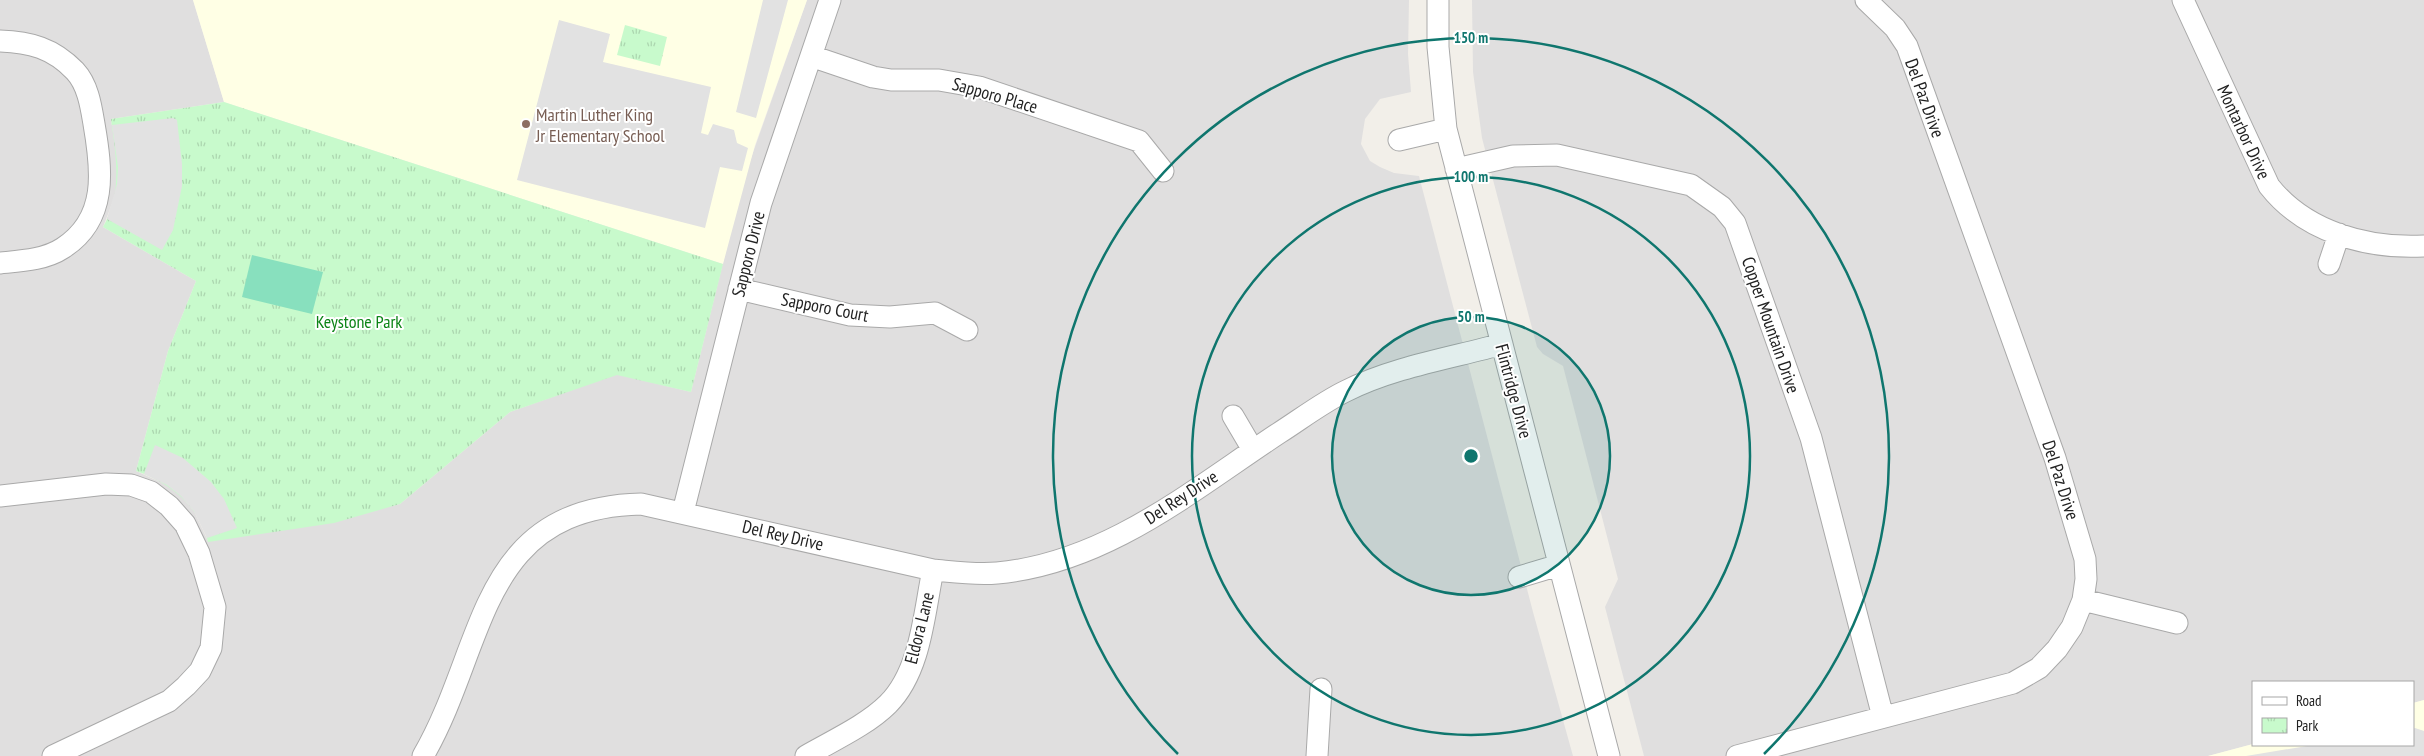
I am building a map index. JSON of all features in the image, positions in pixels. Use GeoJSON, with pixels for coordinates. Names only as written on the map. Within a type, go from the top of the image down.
{"type":"FeatureCollection","features":[{"type":"Feature","properties":{"kind":"street","name":"Sapporo Drive"},"geometry":{"type":"LineString","coordinates":[[684,512],[770,172],[830,0]]}},
{"type":"Feature","properties":{"kind":"street","name":"Flintridge Drive"},"geometry":{"type":"LineString","coordinates":[[1438,0],[1438,47],[1446,129],[1609,756]]}},
{"type":"Feature","properties":{"kind":"street","name":"Del Paz Drive"},"geometry":{"type":"LineString","coordinates":[[1737,756],[2013,683],[2039,668],[2058,649],[2072,627],[2083,600],[2086,579],[2085,559],[2055,458],[1907,46],[1895,28],[1866,0]]}},
{"type":"Feature","properties":{"kind":"street","name":"Montarbor Drive"},"geometry":{"type":"LineString","coordinates":[[2183,0],[2269,186],[2281,201],[2315,225],[2339,234],[2384,245],[2424,246]]}},
{"type":"Feature","properties":{"kind":"street"},"geometry":{"type":"LineString","coordinates":[[0,41],[25,42],[45,48],[76,72],[86,87],[101,176],[99,196],[91,215],[79,234],[62,249],[40,257],[0,263]]}},
{"type":"Feature","properties":{"kind":"street","name":"Sapporo Place"},"geometry":{"type":"LineString","coordinates":[[810,56],[873,77],[891,80],[939,80],[979,87],[1139,141],[1163,170]]}},
{"type":"Feature","properties":{"kind":"street"},"geometry":{"type":"LineString","coordinates":[[1399,140],[1446,129]]}},
{"type":"Feature","properties":{"kind":"street","name":"Copper Mountain Drive"},"geometry":{"type":"LineString","coordinates":[[1456,169],[1513,156],[1557,155],[1691,185],[1722,207],[1735,223],[1811,438],[1883,717]]}},
{"type":"Feature","properties":{"kind":"street"},"geometry":{"type":"LineString","coordinates":[[2329,264],[2339,234]]}},
{"type":"Feature","properties":{"kind":"street","name":"Sapporo Court"},"geometry":{"type":"LineString","coordinates":[[739,289],[850,315],[890,317],[935,313],[967,330]]}},
{"type":"Feature","properties":{"kind":"street","name":"Del Rey Drive"},"geometry":{"type":"LineString","coordinates":[[423,756],[443,720],[458,684],[483,612],[506,568],[520,551],[565,519],[590,510],[616,504],[641,504],[684,512],[933,570],[968,574],[997,573],[1039,566],[1086,552],[1112,541],[1346,391],[1399,371],[1502,344]]}},
{"type":"Feature","properties":{"kind":"street"},"geometry":{"type":"LineString","coordinates":[[1233,416],[1253,450]]}},
{"type":"Feature","properties":{"kind":"street"},"geometry":{"type":"LineString","coordinates":[[0,496],[106,484],[131,485],[151,492],[170,506],[185,524],[199,554],[214,607],[211,648],[200,671],[169,701],[52,756]]}},
{"type":"Feature","properties":{"kind":"street"},"geometry":{"type":"LineString","coordinates":[[1519,577],[1559,565]]}},
{"type":"Feature","properties":{"kind":"street","name":"Eldora Lane"},"geometry":{"type":"LineString","coordinates":[[806,756],[872,716],[888,704],[899,689],[915,654],[933,570]]}},
{"type":"Feature","properties":{"kind":"street"},"geometry":{"type":"LineString","coordinates":[[2083,600],[2177,623]]}},
{"type":"Feature","properties":{"kind":"street"},"geometry":{"type":"LineString","coordinates":[[1317,756],[1321,689]]}},
{"type":"Feature","properties":{"kind":"shaded area"},"geometry":{"type":"Polygon","coordinates":[[[0,0],[193,0],[224,102],[111,119],[118,167],[117,184],[103,227],[196,281],[168,351],[136,471],[167,485],[181,496],[194,511],[208,541],[400,504],[510,412],[617,374],[691,392],[744,178],[807,0],[1409,0],[1408,54],[1411,92],[1380,99],[1365,119],[1361,144],[1370,161],[1380,167],[1394,173],[1419,176],[1533,612],[1573,756],[0,756],[0,0]]]}},
{"type":"Feature","properties":{"kind":"shaded area","name":"Martin Luther King Jr Elementary School"},"geometry":{"type":"Polygon","coordinates":[[[193,0],[807,0],[755,145],[723,264],[224,102],[193,0]]]}},
{"type":"Feature","properties":{"kind":"shaded area"},"geometry":{"type":"Polygon","coordinates":[[[763,0],[788,0],[756,118],[736,112],[763,0]]]}},
{"type":"Feature","properties":{"kind":"shaded area"},"geometry":{"type":"Polygon","coordinates":[[[1472,0],[2424,0],[2424,700],[2414,703],[2414,681],[2252,681],[2252,744],[2208,756],[1644,756],[1605,607],[1618,579],[1563,366],[1543,354],[1537,347],[1482,138],[1473,72],[1472,0]]]}},
{"type":"Feature","properties":{"kind":"shaded area"},"geometry":{"type":"Polygon","coordinates":[[[559,20],[610,34],[603,62],[711,87],[701,133],[708,135],[713,124],[734,130],[737,143],[748,148],[742,171],[720,167],[705,228],[517,180],[559,20]]]}},
{"type":"Feature","properties":{"kind":"shaded area"},"geometry":{"type":"Polygon","coordinates":[[[173,118],[177,120],[182,164],[182,186],[173,230],[162,250],[107,219],[117,184],[118,167],[112,125],[173,118]]]}},
{"type":"Feature","properties":{"kind":"shaded area"},"geometry":{"type":"Polygon","coordinates":[[[155,445],[183,458],[211,482],[224,499],[237,528],[207,538],[194,511],[181,496],[167,485],[144,474],[155,445]]]}},
{"type":"Feature","properties":{"kind":"shaded area"},"geometry":{"type":"Polygon","coordinates":[[[2424,700],[2424,756],[2208,756],[2252,744],[2252,746],[2414,746],[2414,703],[2424,700]]]}},
{"type":"Feature","properties":{"kind":"shaded area"},"geometry":{"type":"Polygon","coordinates":[[[2414,728],[2424,731],[2424,756],[2246,756],[2307,746],[2414,746],[2414,728]]]}},
{"type":"Feature","properties":{"kind":"green space"},"geometry":{"type":"Polygon","coordinates":[[[625,25],[667,37],[660,66],[617,55],[625,25]]]}},
{"type":"Feature","properties":{"kind":"green space","name":"Keystone Park"},"geometry":{"type":"Polygon","coordinates":[[[224,102],[723,264],[691,392],[617,375],[510,412],[400,504],[334,523],[208,542],[198,517],[181,497],[160,482],[136,471],[168,351],[196,281],[103,227],[109,214],[116,187],[116,160],[111,119],[224,102]]]}},
{"type":"Feature","properties":{"kind":"green space"},"geometry":{"type":"Polygon","coordinates":[[[252,255],[323,272],[312,314],[242,297],[252,255]]]}},
{"type":"Feature","properties":{"kind":"place","name":"Martin Luther King Jr Elementary School"},"geometry":{"type":"Point","coordinates":[526,124]}}]}
